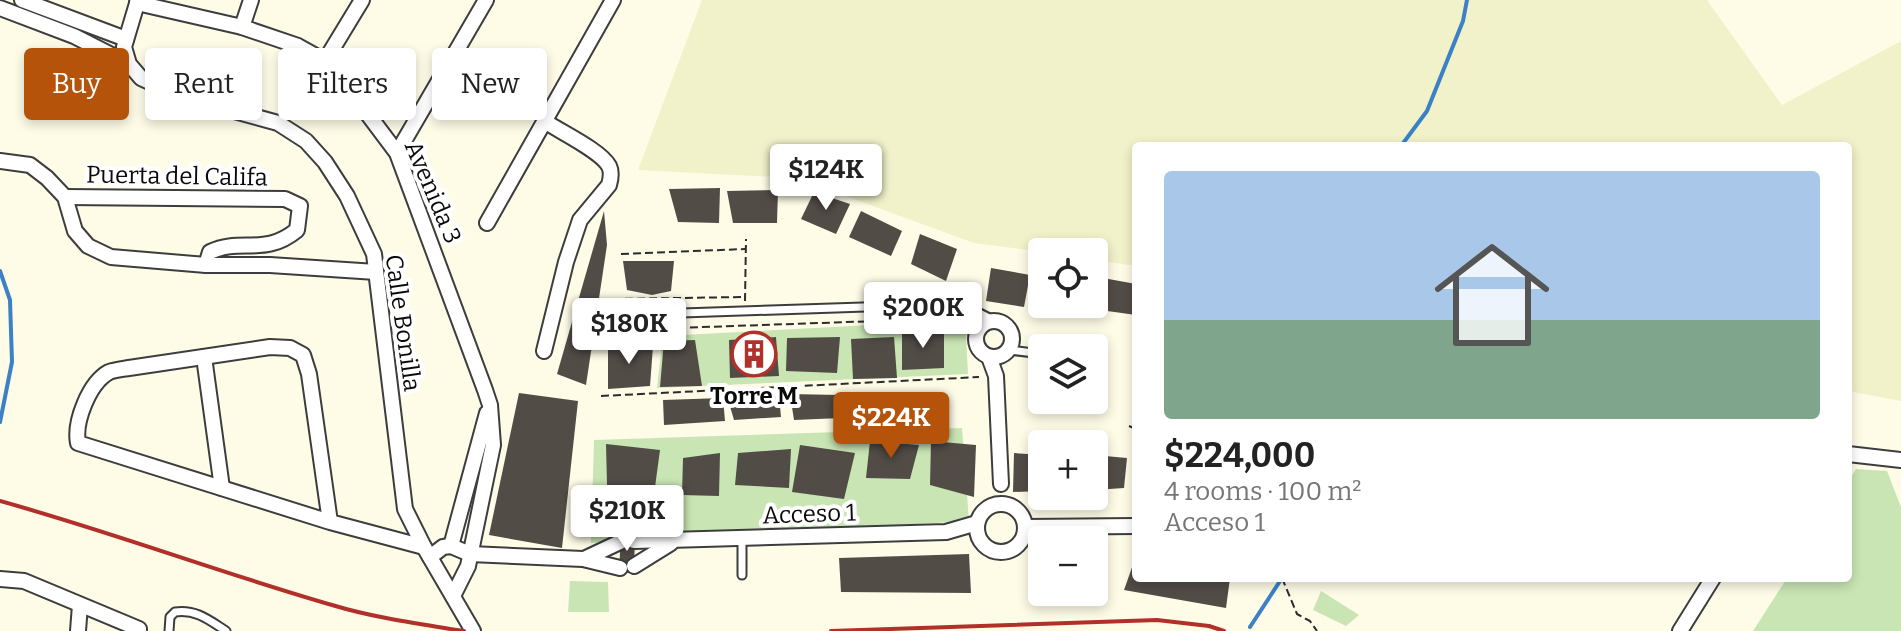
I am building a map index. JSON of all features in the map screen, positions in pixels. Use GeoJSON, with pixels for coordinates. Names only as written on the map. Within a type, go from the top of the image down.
{"type":"FeatureCollection","features":[{"type":"Feature","properties":{"kind":"street"},"geometry":{"type":"LineString","coordinates":[[22,0],[126,39]]}},
{"type":"Feature","properties":{"kind":"street"},"geometry":{"type":"LineString","coordinates":[[242,27],[251,0]]}},
{"type":"Feature","properties":{"kind":"street"},"geometry":{"type":"LineString","coordinates":[[333,48],[362,0]]}},
{"type":"Feature","properties":{"kind":"street"},"geometry":{"type":"LineString","coordinates":[[397,153],[486,0]]}},
{"type":"Feature","properties":{"kind":"street"},"geometry":{"type":"LineString","coordinates":[[487,223],[613,0]]}},
{"type":"Feature","properties":{"kind":"street"},"geometry":{"type":"LineString","coordinates":[[124,48],[138,2]]}},
{"type":"Feature","properties":{"kind":"street","name":"Avenida 3"},"geometry":{"type":"LineString","coordinates":[[138,2],[242,27],[302,48]]}},
{"type":"Feature","properties":{"kind":"street","name":"Calle Bonilla"},"geometry":{"type":"LineString","coordinates":[[0,8],[98,48]]}},
{"type":"Feature","properties":{"kind":"street","name":"Calle Bonilla"},"geometry":{"type":"LineString","coordinates":[[129,64],[141,78],[183,97],[278,123],[306,141],[325,162],[347,196],[374,254],[405,509],[473,631]]}},
{"type":"Feature","properties":{"kind":"street","name":"Avenida 3"},"geometry":{"type":"LineString","coordinates":[[372,120],[397,153],[490,405],[493,445],[468,566],[453,596]]}},
{"type":"Feature","properties":{"kind":"street"},"geometry":{"type":"LineString","coordinates":[[544,351],[580,220],[609,185],[611,178],[611,169],[602,157],[546,122]]}},
{"type":"Feature","properties":{"kind":"street","name":"Puerta del Califa"},"geometry":{"type":"LineString","coordinates":[[0,161],[30,165],[65,197],[75,231],[88,246],[111,257],[206,265],[270,265],[376,272]]}},
{"type":"Feature","properties":{"kind":"street","name":"Puerta del Califa"},"geometry":{"type":"LineString","coordinates":[[65,197],[285,199],[300,206],[297,230],[285,240],[263,247],[221,247],[210,252],[206,265]]}},
{"type":"Feature","properties":{"kind":"street"},"geometry":{"type":"LineString","coordinates":[[996,354],[983,354],[976,341],[976,325],[997,322],[1012,335],[996,354],[1001,484],[1010,505]]}},
{"type":"Feature","properties":{"kind":"street"},"geometry":{"type":"LineString","coordinates":[[330,522],[309,374],[303,355],[290,348],[270,347],[109,372],[93,386],[76,433],[78,443],[91,448],[222,488],[330,522],[427,552],[451,546],[470,554]]}},
{"type":"Feature","properties":{"kind":"street"},"geometry":{"type":"LineString","coordinates":[[204,357],[222,488]]}},
{"type":"Feature","properties":{"kind":"street"},"geometry":{"type":"LineString","coordinates":[[451,546],[490,405]]}},
{"type":"Feature","properties":{"kind":"street"},"geometry":{"type":"LineString","coordinates":[[1852,454],[1901,460]]}},
{"type":"Feature","properties":{"kind":"street"},"geometry":{"type":"LineString","coordinates":[[992,505],[1001,484]]}},
{"type":"Feature","properties":{"kind":"street"},"geometry":{"type":"LineString","coordinates":[[978,531],[985,509],[992,505],[1010,505],[1018,510],[1025,527],[1132,526]]}},
{"type":"Feature","properties":{"kind":"street","name":"Acceso 1"},"geometry":{"type":"LineString","coordinates":[[583,559],[627,542],[978,531],[989,549],[1010,550],[1021,541],[1025,527]]}},
{"type":"Feature","properties":{"kind":"street","name":"Acceso 1"},"geometry":{"type":"LineString","coordinates":[[470,554],[583,559],[627,567],[675,541]]}},
{"type":"Feature","properties":{"kind":"street"},"geometry":{"type":"LineString","coordinates":[[0,579],[24,581],[139,629]]}},
{"type":"Feature","properties":{"kind":"street"},"geometry":{"type":"LineString","coordinates":[[1680,631],[1711,582]]}},
{"type":"Feature","properties":{"kind":"street"},"geometry":{"type":"LineString","coordinates":[[78,631],[80,605]]}},
{"type":"Feature","properties":{"kind":"lane"},"geometry":{"type":"LineString","coordinates":[[622,315],[955,304],[997,322]]}},
{"type":"Feature","properties":{"kind":"lane"},"geometry":{"type":"LineString","coordinates":[[970,308],[977,314],[976,325]]}},
{"type":"Feature","properties":{"kind":"lane"},"geometry":{"type":"LineString","coordinates":[[996,354],[1028,354]]}},
{"type":"Feature","properties":{"kind":"lane"},"geometry":{"type":"LineString","coordinates":[[742,539],[742,575]]}},
{"type":"Feature","properties":{"kind":"lane"},"geometry":{"type":"LineString","coordinates":[[169,631],[170,617],[184,610],[203,615],[226,631]]}},
{"type":"Feature","properties":{"kind":"path"},"geometry":{"type":"LineString","coordinates":[[745,311],[746,239]]}},
{"type":"Feature","properties":{"kind":"path"},"geometry":{"type":"LineString","coordinates":[[621,254],[745,249]]}},
{"type":"Feature","properties":{"kind":"path"},"geometry":{"type":"LineString","coordinates":[[613,299],[745,297]]}},
{"type":"Feature","properties":{"kind":"path"},"geometry":{"type":"LineString","coordinates":[[618,330],[949,318],[976,325],[973,341],[996,354]]}},
{"type":"Feature","properties":{"kind":"path"},"geometry":{"type":"LineString","coordinates":[[601,396],[996,376]]}},
{"type":"Feature","properties":{"kind":"path"},"geometry":{"type":"LineString","coordinates":[[1283,582],[1297,614],[1310,621],[1317,631]]}},
{"type":"Feature","properties":{"kind":"green space"},"geometry":{"type":"Polygon","coordinates":[[[702,0],[1707,0],[1782,105],[1901,41],[1901,401],[1852,392],[1852,142],[1132,142],[1132,265],[1108,262],[1108,238],[1028,238],[1028,250],[974,243],[796,178],[638,170],[702,0]]]}},
{"type":"Feature","properties":{"kind":"green space"},"geometry":{"type":"Polygon","coordinates":[[[965,320],[968,374],[657,388],[663,336],[965,320]]]}},
{"type":"Feature","properties":{"kind":"green space"},"geometry":{"type":"Polygon","coordinates":[[[962,428],[969,521],[591,543],[594,440],[962,428]]]}},
{"type":"Feature","properties":{"kind":"green space"},"geometry":{"type":"Polygon","coordinates":[[[1856,469],[1887,471],[1901,507],[1901,631],[1753,631],[1784,582],[1852,582],[1852,476],[1856,469]]]}},
{"type":"Feature","properties":{"kind":"green space"},"geometry":{"type":"Polygon","coordinates":[[[570,581],[608,582],[609,612],[568,612],[570,581]]]}},
{"type":"Feature","properties":{"kind":"green space"},"geometry":{"type":"Polygon","coordinates":[[[1321,591],[1359,615],[1346,626],[1313,610],[1321,591]]]}},
{"type":"Feature","properties":{"kind":"building"},"geometry":{"type":"Polygon","coordinates":[[[720,188],[719,223],[678,222],[669,189],[720,188]]]}},
{"type":"Feature","properties":{"kind":"building"},"geometry":{"type":"Polygon","coordinates":[[[778,190],[777,223],[733,223],[727,191],[778,190]]]}},
{"type":"Feature","properties":{"kind":"building"},"geometry":{"type":"Polygon","coordinates":[[[814,192],[850,204],[836,234],[801,219],[814,192]]]}},
{"type":"Feature","properties":{"kind":"building"},"geometry":{"type":"Polygon","coordinates":[[[604,211],[607,245],[586,385],[557,374],[604,211]]]}},
{"type":"Feature","properties":{"kind":"building"},"geometry":{"type":"Polygon","coordinates":[[[861,211],[902,231],[891,256],[849,237],[861,211]]]}},
{"type":"Feature","properties":{"kind":"building"},"geometry":{"type":"Polygon","coordinates":[[[920,234],[957,249],[946,281],[911,264],[920,234]]]}},
{"type":"Feature","properties":{"kind":"building"},"geometry":{"type":"Polygon","coordinates":[[[623,261],[674,261],[671,291],[652,295],[627,290],[623,261]]]}},
{"type":"Feature","properties":{"kind":"building"},"geometry":{"type":"Polygon","coordinates":[[[991,268],[1028,275],[1024,307],[986,301],[991,268]]]}},
{"type":"Feature","properties":{"kind":"building"},"geometry":{"type":"Polygon","coordinates":[[[1108,279],[1132,283],[1132,314],[1108,311],[1108,279]]]}},
{"type":"Feature","properties":{"kind":"building"},"geometry":{"type":"Polygon","coordinates":[[[944,330],[944,368],[902,370],[902,331],[944,330]]]}},
{"type":"Feature","properties":{"kind":"building","name":"Torre M"},"geometry":{"type":"Polygon","coordinates":[[[776,337],[779,376],[730,378],[729,340],[776,337]]]}},
{"type":"Feature","properties":{"kind":"building"},"geometry":{"type":"Polygon","coordinates":[[[840,337],[837,373],[786,371],[787,338],[840,337]]]}},
{"type":"Feature","properties":{"kind":"building"},"geometry":{"type":"Polygon","coordinates":[[[894,337],[897,378],[853,379],[851,339],[894,337]]]}},
{"type":"Feature","properties":{"kind":"building"},"geometry":{"type":"Polygon","coordinates":[[[695,340],[702,386],[660,387],[664,341],[695,340]]]}},
{"type":"Feature","properties":{"kind":"building"},"geometry":{"type":"Polygon","coordinates":[[[608,344],[653,346],[650,386],[608,389],[608,344]]]}},
{"type":"Feature","properties":{"kind":"building"},"geometry":{"type":"Polygon","coordinates":[[[519,393],[578,401],[562,548],[489,535],[519,393]]]}},
{"type":"Feature","properties":{"kind":"building"},"geometry":{"type":"Polygon","coordinates":[[[790,394],[839,395],[841,418],[794,420],[790,394]]]}},
{"type":"Feature","properties":{"kind":"building"},"geometry":{"type":"Polygon","coordinates":[[[849,395],[895,395],[896,416],[855,418],[849,395]]]}},
{"type":"Feature","properties":{"kind":"building"},"geometry":{"type":"Polygon","coordinates":[[[727,396],[779,396],[781,417],[734,420],[727,396]]]}},
{"type":"Feature","properties":{"kind":"building"},"geometry":{"type":"Polygon","coordinates":[[[723,398],[725,421],[664,425],[663,400],[723,398]]]}},
{"type":"Feature","properties":{"kind":"building"},"geometry":{"type":"Polygon","coordinates":[[[870,441],[919,445],[910,479],[866,478],[870,441]]]}},
{"type":"Feature","properties":{"kind":"building"},"geometry":{"type":"Polygon","coordinates":[[[931,441],[976,445],[974,497],[930,485],[931,441]]]}},
{"type":"Feature","properties":{"kind":"building"},"geometry":{"type":"Polygon","coordinates":[[[606,444],[660,450],[655,487],[607,485],[606,444]]]}},
{"type":"Feature","properties":{"kind":"building"},"geometry":{"type":"Polygon","coordinates":[[[800,445],[855,453],[844,499],[792,492],[800,445]]]}},
{"type":"Feature","properties":{"kind":"building"},"geometry":{"type":"Polygon","coordinates":[[[791,449],[789,488],[735,485],[738,453],[791,449]]]}},
{"type":"Feature","properties":{"kind":"building"},"geometry":{"type":"Polygon","coordinates":[[[720,453],[719,496],[682,495],[683,458],[720,453]]]}},
{"type":"Feature","properties":{"kind":"building"},"geometry":{"type":"Polygon","coordinates":[[[1014,453],[1028,454],[1028,491],[1013,492],[1014,453]]]}},
{"type":"Feature","properties":{"kind":"building"},"geometry":{"type":"Polygon","coordinates":[[[1108,456],[1127,458],[1124,488],[1108,489],[1108,456]]]}},
{"type":"Feature","properties":{"kind":"building"},"geometry":{"type":"Polygon","coordinates":[[[621,534],[635,534],[634,573],[619,572],[621,534]]]}},
{"type":"Feature","properties":{"kind":"building"},"geometry":{"type":"Polygon","coordinates":[[[969,554],[971,593],[841,592],[839,558],[969,554]]]}},
{"type":"Feature","properties":{"kind":"building"},"geometry":{"type":"Polygon","coordinates":[[[1132,567],[1132,582],[1229,582],[1226,608],[1124,590],[1132,567]]]}},
{"type":"Feature","properties":{"kind":"waterway"},"geometry":{"type":"LineString","coordinates":[[1404,142],[1427,111],[1463,21],[1467,0]]}},
{"type":"Feature","properties":{"kind":"waterway"},"geometry":{"type":"LineString","coordinates":[[0,271],[10,300],[12,362],[0,422]]}},
{"type":"Feature","properties":{"kind":"waterway"},"geometry":{"type":"LineString","coordinates":[[1250,627],[1279,582]]}},
{"type":"Feature","properties":{"kind":"railway"},"geometry":{"type":"LineString","coordinates":[[0,501],[348,610],[464,631]]}},
{"type":"Feature","properties":{"kind":"railway"},"geometry":{"type":"LineString","coordinates":[[831,631],[1157,620],[1209,626],[1224,631]]}},
{"type":"Feature","properties":{"kind":"place","name":"Torre M"},"geometry":{"type":"Point","coordinates":[754,354]}}]}
